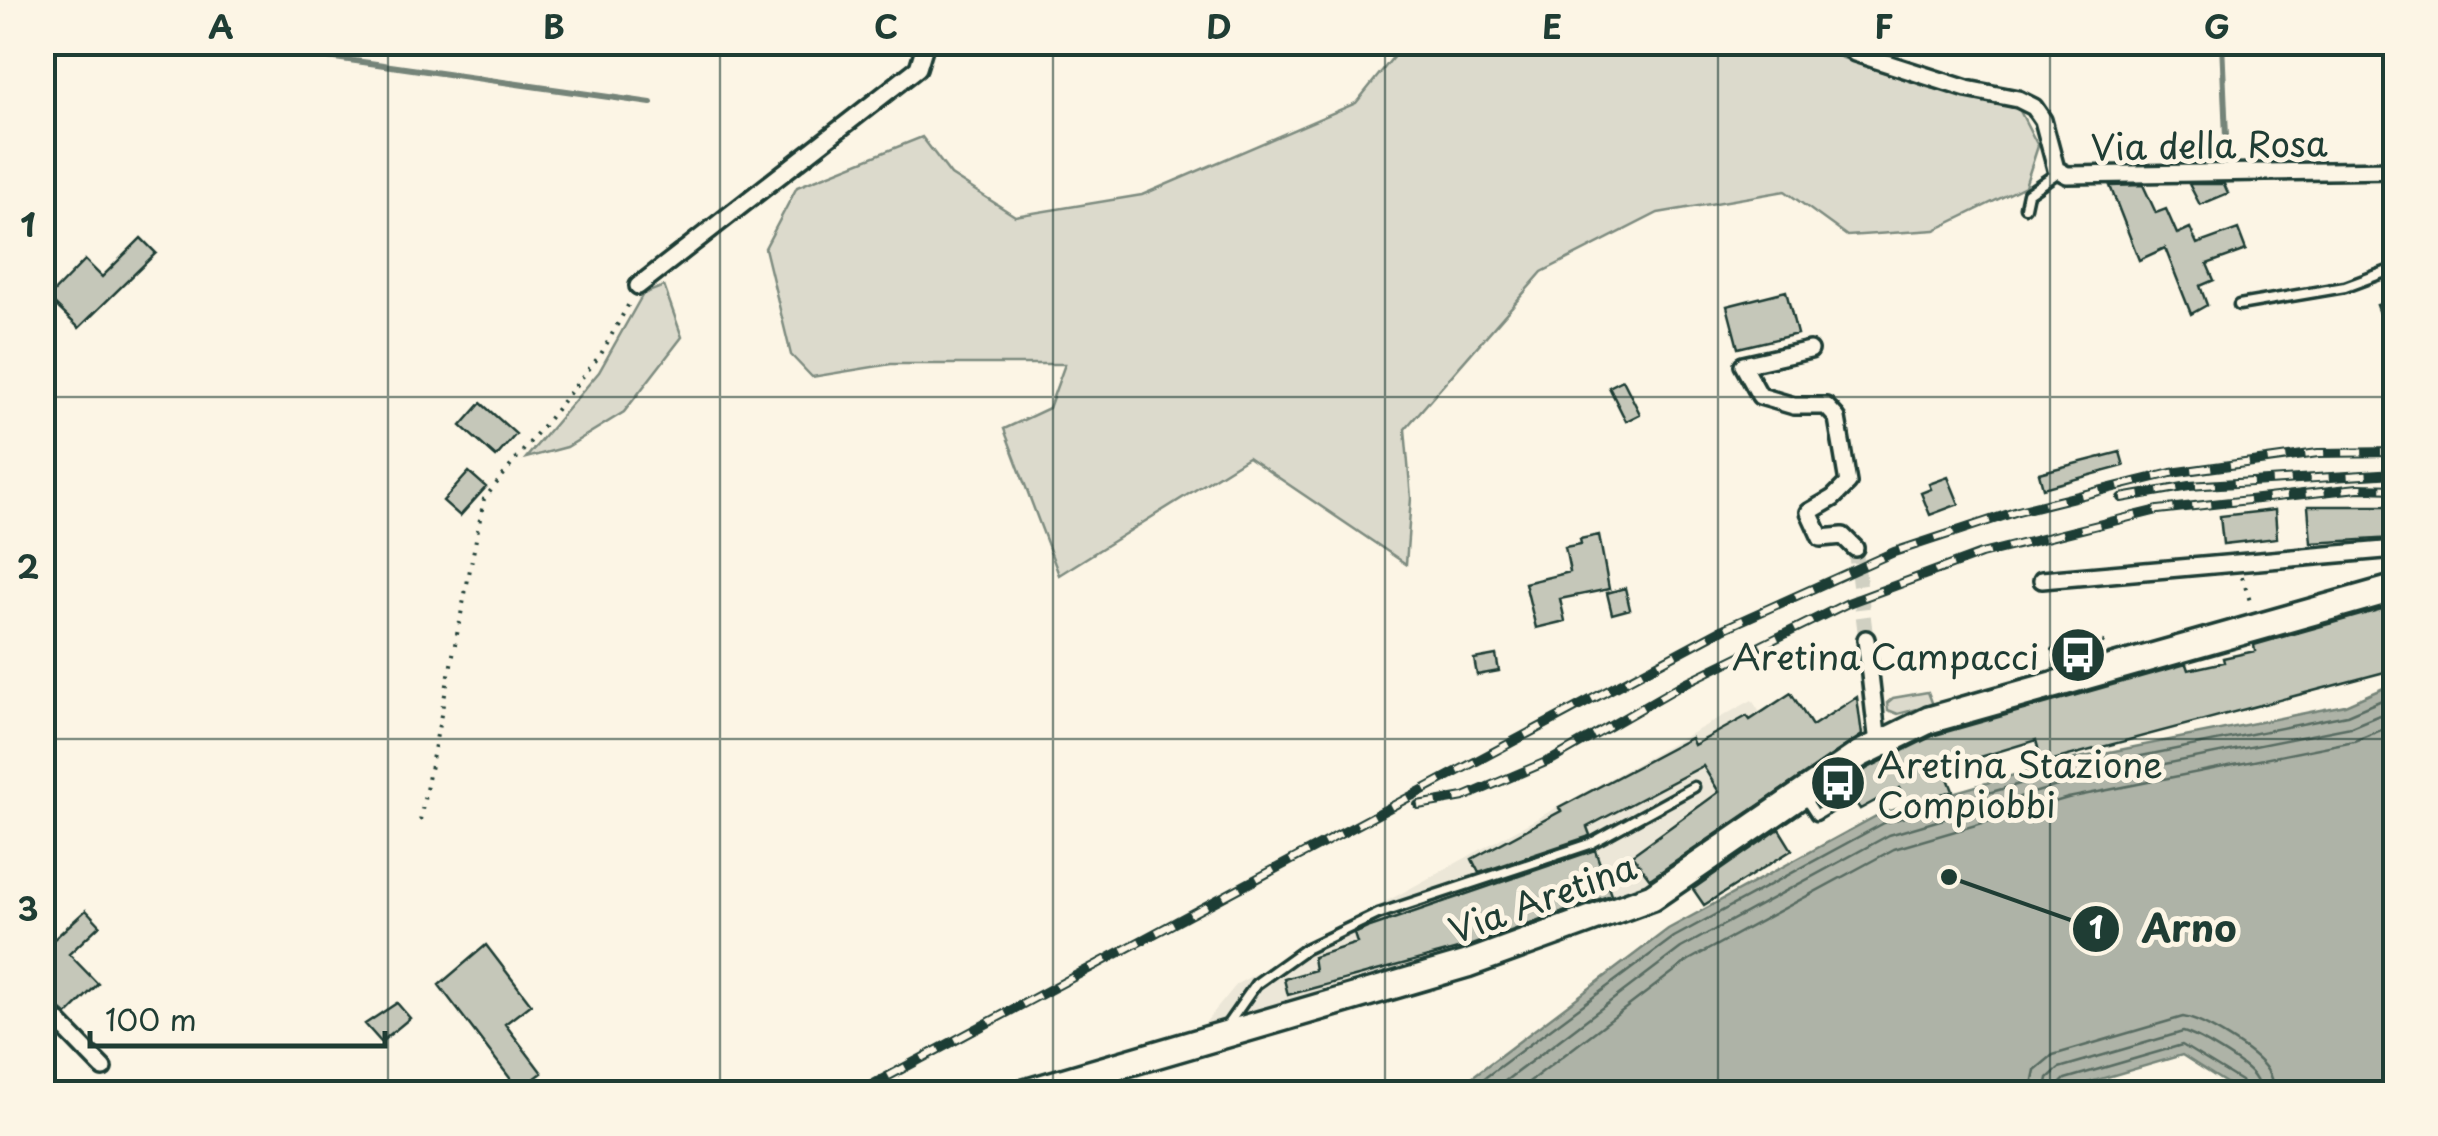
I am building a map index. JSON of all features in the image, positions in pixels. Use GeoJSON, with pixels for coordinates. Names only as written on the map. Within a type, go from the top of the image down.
{"type":"FeatureCollection","features":[{"type":"Feature","properties":{"kind":"main road","name":"Via Aretina"},"geometry":{"type":"LineString","coordinates":[[1021,1094],[1467,964],[1671,893],[1802,794],[1878,744],[1929,720],[2396,588]]}},
{"type":"Feature","properties":{"kind":"street"},"geometry":{"type":"LineString","coordinates":[[638,286],[918,68],[926,42]]}},
{"type":"Feature","properties":{"kind":"street","name":"Via della Rosa"},"geometry":{"type":"LineString","coordinates":[[1840,42],[1855,53],[1966,88],[2018,99],[2034,107],[2043,120],[2056,169],[2067,175],[2396,170]]}},
{"type":"Feature","properties":{"kind":"street"},"geometry":{"type":"LineString","coordinates":[[1810,350],[1743,365],[1760,396],[1794,406],[1826,406],[1836,418],[1848,483],[1833,498],[1808,512],[1821,538],[1843,536],[1855,548]]}},
{"type":"Feature","properties":{"kind":"street"},"geometry":{"type":"LineString","coordinates":[[2042,580],[2396,549]]}},
{"type":"Feature","properties":{"kind":"street"},"geometry":{"type":"LineString","coordinates":[[1866,639],[1878,744]]}},
{"type":"Feature","properties":{"kind":"street"},"geometry":{"type":"LineString","coordinates":[[42,1004],[103,1068]]}},
{"type":"Feature","properties":{"kind":"lane"},"geometry":{"type":"LineString","coordinates":[[2025,206],[2028,193],[2060,172]]}},
{"type":"Feature","properties":{"kind":"lane"},"geometry":{"type":"LineString","coordinates":[[2238,305],[2345,286],[2396,268]]}},
{"type":"Feature","properties":{"kind":"lane"},"geometry":{"type":"LineString","coordinates":[[1219,1036],[1256,984],[1305,950],[1378,914],[1590,844],[1694,787]]}},
{"type":"Feature","properties":{"kind":"lane"},"geometry":{"type":"LineString","coordinates":[[1802,794],[1816,816],[1832,806]]}},
{"type":"Feature","properties":{"kind":"path"},"geometry":{"type":"LineString","coordinates":[[420,820],[484,499],[601,354],[638,286]]}},
{"type":"Feature","properties":{"kind":"path"},"geometry":{"type":"LineString","coordinates":[[2245,586],[2251,604]]}},
{"type":"Feature","properties":{"kind":"path"},"geometry":{"type":"LineString","coordinates":[[2074,656],[2069,648],[2051,650],[2082,641],[2111,644]]}},
{"type":"Feature","properties":{"kind":"shaded area"},"geometry":{"type":"Polygon","coordinates":[[[1822,43],[1831,54],[1927,87],[2019,109],[2038,146],[2025,186],[1935,230],[1847,236],[1785,191],[1658,213],[1542,272],[1405,429],[1411,498],[1406,564],[1248,457],[1059,575],[1004,429],[1049,408],[1065,364],[891,364],[812,377],[791,355],[765,248],[797,187],[922,137],[951,175],[1015,216],[1142,195],[1356,103],[1403,45],[1822,43]]]}},
{"type":"Feature","properties":{"kind":"shaded area"},"geometry":{"type":"Polygon","coordinates":[[[664,286],[682,337],[624,412],[567,447],[526,458],[599,372],[643,294],[664,286]]]}},
{"type":"Feature","properties":{"kind":"shaded area"},"geometry":{"type":"Polygon","coordinates":[[[1928,692],[1933,705],[1898,714],[1888,710],[1887,703],[1893,698],[1928,692]]]}},
{"type":"Feature","properties":{"kind":"shaded area"},"geometry":{"type":"Polygon","coordinates":[[[1752,700],[1814,798],[1649,912],[1173,1062],[1237,984],[1752,700]]]}},
{"type":"Feature","properties":{"kind":"water"},"geometry":{"type":"Polygon","coordinates":[[[2395,683],[2395,1093],[2252,1093],[2237,1090],[2182,1055],[2053,1093],[1442,1093],[1472,1077],[1668,929],[1880,814],[2059,762],[2345,705],[2395,683]]]}},
{"type":"Feature","properties":{"kind":"building"},"geometry":{"type":"Polygon","coordinates":[[[2189,184],[2224,184],[2228,193],[2200,205],[2189,184]]]}},
{"type":"Feature","properties":{"kind":"building"},"geometry":{"type":"Polygon","coordinates":[[[2143,185],[2156,213],[2166,209],[2177,234],[2190,228],[2197,244],[2238,229],[2246,250],[2207,264],[2214,280],[2200,286],[2207,305],[2191,314],[2165,248],[2139,260],[2110,186],[2143,185]]]}},
{"type":"Feature","properties":{"kind":"building"},"geometry":{"type":"Polygon","coordinates":[[[141,238],[156,253],[79,328],[48,298],[85,260],[102,277],[141,238]]]}},
{"type":"Feature","properties":{"kind":"building"},"geometry":{"type":"Polygon","coordinates":[[[1786,291],[1797,334],[1738,348],[1727,306],[1786,291]]]}},
{"type":"Feature","properties":{"kind":"building"},"geometry":{"type":"Polygon","coordinates":[[[2396,299],[2396,351],[2394,351],[2377,305],[2396,299]]]}},
{"type":"Feature","properties":{"kind":"building"},"geometry":{"type":"Polygon","coordinates":[[[1623,380],[1640,414],[1626,421],[1609,387],[1623,380]]]}},
{"type":"Feature","properties":{"kind":"building"},"geometry":{"type":"Polygon","coordinates":[[[481,403],[516,434],[496,457],[461,426],[481,403]]]}},
{"type":"Feature","properties":{"kind":"building"},"geometry":{"type":"Polygon","coordinates":[[[2120,452],[2124,466],[2043,488],[2039,473],[2120,452]]]}},
{"type":"Feature","properties":{"kind":"building"},"geometry":{"type":"Polygon","coordinates":[[[469,472],[486,487],[460,516],[443,501],[469,472]]]}},
{"type":"Feature","properties":{"kind":"building"},"geometry":{"type":"Polygon","coordinates":[[[1948,477],[1959,504],[1930,515],[1921,493],[1931,489],[1929,484],[1948,477]]]}},
{"type":"Feature","properties":{"kind":"building"},"geometry":{"type":"Polygon","coordinates":[[[2308,506],[2396,506],[2396,535],[2311,543],[2308,506]]]}},
{"type":"Feature","properties":{"kind":"building"},"geometry":{"type":"Polygon","coordinates":[[[2275,510],[2277,538],[2223,544],[2220,516],[2275,510]]]}},
{"type":"Feature","properties":{"kind":"building"},"geometry":{"type":"Polygon","coordinates":[[[1599,535],[1609,589],[1560,599],[1565,621],[1536,628],[1525,583],[1570,572],[1565,547],[1599,535]]]}},
{"type":"Feature","properties":{"kind":"building"},"geometry":{"type":"Polygon","coordinates":[[[1625,588],[1630,609],[1612,614],[1607,593],[1625,588]]]}},
{"type":"Feature","properties":{"kind":"building"},"geometry":{"type":"Polygon","coordinates":[[[2396,605],[2396,669],[2042,763],[2036,740],[1944,768],[1953,791],[1907,803],[1899,788],[1860,809],[1844,784],[1935,735],[2186,664],[2188,670],[2224,662],[2223,658],[2255,651],[2254,645],[2396,605]]]}},
{"type":"Feature","properties":{"kind":"building"},"geometry":{"type":"Polygon","coordinates":[[[1496,655],[1499,671],[1477,675],[1474,659],[1496,655]]]}},
{"type":"Feature","properties":{"kind":"building"},"geometry":{"type":"Polygon","coordinates":[[[1791,693],[1812,726],[1857,697],[1862,735],[1650,879],[1632,855],[1719,792],[1703,766],[1587,827],[1587,837],[1479,873],[1472,859],[1561,811],[1559,808],[1691,738],[1694,745],[1747,716],[1750,720],[1791,693]]]}},
{"type":"Feature","properties":{"kind":"building"},"geometry":{"type":"Polygon","coordinates":[[[1779,829],[1792,850],[1704,905],[1693,889],[1779,829]]]}},
{"type":"Feature","properties":{"kind":"building"},"geometry":{"type":"Polygon","coordinates":[[[1595,850],[1611,895],[1469,946],[1288,995],[1284,979],[1315,970],[1313,957],[1357,943],[1354,934],[1595,850]]]}},
{"type":"Feature","properties":{"kind":"building"},"geometry":{"type":"Polygon","coordinates":[[[86,910],[100,925],[69,954],[98,984],[67,1015],[42,994],[42,950],[86,910]]]}},
{"type":"Feature","properties":{"kind":"building"},"geometry":{"type":"Polygon","coordinates":[[[486,945],[531,1004],[505,1024],[542,1073],[519,1090],[439,985],[486,945]]]}},
{"type":"Feature","properties":{"kind":"building"},"geometry":{"type":"Polygon","coordinates":[[[397,1003],[410,1018],[381,1042],[365,1024],[397,1003]]]}},
{"type":"Feature","properties":{"kind":"waterway"},"geometry":{"type":"LineString","coordinates":[[222,42],[651,103]]}},
{"type":"Feature","properties":{"kind":"waterway"},"geometry":{"type":"LineString","coordinates":[[2222,42],[2227,161]]}},
{"type":"Feature","properties":{"kind":"tunnel"},"geometry":{"type":"LineString","coordinates":[[1855,548],[1866,639]]}},
{"type":"Feature","properties":{"kind":"railway"},"geometry":{"type":"LineString","coordinates":[[855,1094],[1723,629],[1894,552],[2018,511],[2171,473],[2318,453],[2396,452]]}},
{"type":"Feature","properties":{"kind":"railway"},"geometry":{"type":"LineString","coordinates":[[2121,498],[2189,486],[2396,473]]}},
{"type":"Feature","properties":{"kind":"railway"},"geometry":{"type":"LineString","coordinates":[[1418,805],[1464,797],[1553,759],[1685,683],[1848,603],[1981,554],[2158,510],[2358,488],[2396,489]]}},
{"type":"Feature","properties":{"kind":"place","name":"Aretina Campacci"},"geometry":{"type":"Point","coordinates":[2078,655]}},
{"type":"Feature","properties":{"kind":"place","name":"Aretina Stazione Compiobbi"},"geometry":{"type":"Point","coordinates":[1838,783]}},
{"type":"Feature","properties":{"kind":"place","name":"Arno"},"geometry":{"type":"Point","coordinates":[1949,877]}}]}
